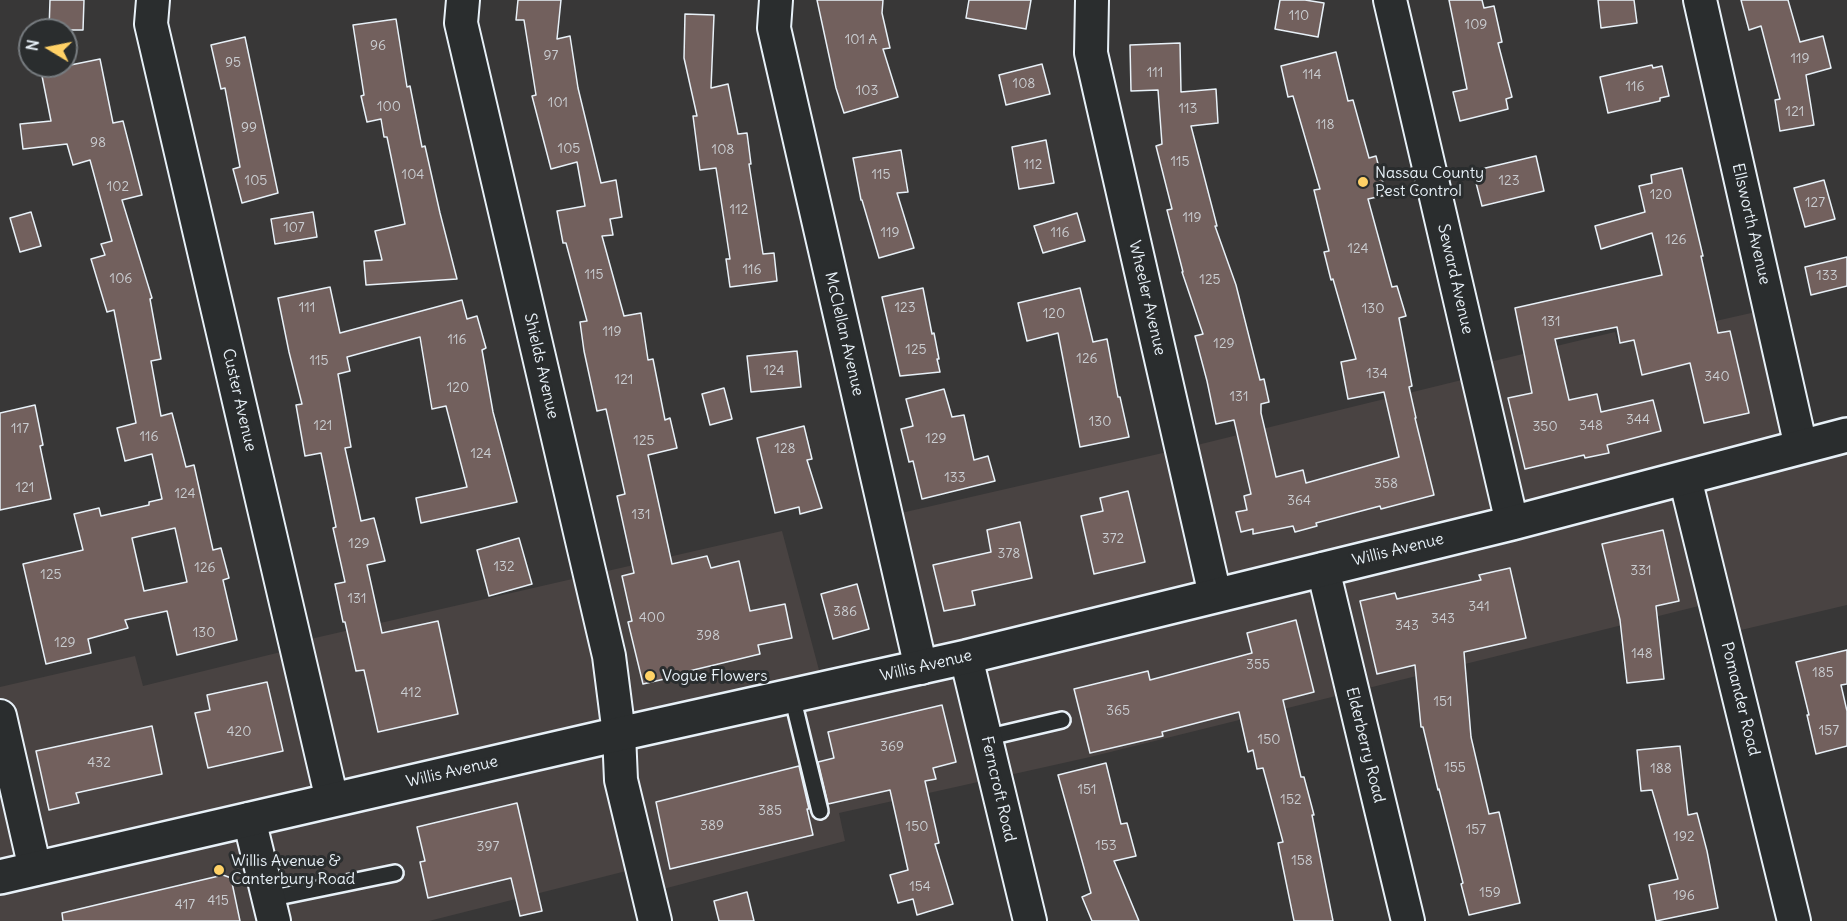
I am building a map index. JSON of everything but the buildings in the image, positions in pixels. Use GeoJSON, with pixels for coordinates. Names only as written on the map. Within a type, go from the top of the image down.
{"type":"FeatureCollection","features":[{"type":"Feature","properties":{"kind":"main road","name":"Willis Avenue"},"geometry":{"type":"LineString","coordinates":[[0,877],[619,734],[921,668],[1512,522],[1847,435]]}},
{"type":"Feature","properties":{"kind":"street","name":"Custer Avenue"},"geometry":{"type":"LineString","coordinates":[[153,0],[151,24],[332,800]]}},
{"type":"Feature","properties":{"kind":"street","name":"Shields Avenue"},"geometry":{"type":"LineString","coordinates":[[463,0],[461,23],[609,656],[619,734],[621,780],[655,921]]}},
{"type":"Feature","properties":{"kind":"street","name":"McClellan Avenue"},"geometry":{"type":"LineString","coordinates":[[776,0],[774,28],[921,668]]}},
{"type":"Feature","properties":{"kind":"street","name":"Wheeler Avenue"},"geometry":{"type":"LineString","coordinates":[[1092,0],[1091,53],[1215,595]]}},
{"type":"Feature","properties":{"kind":"street","name":"Seward Avenue"},"geometry":{"type":"LineString","coordinates":[[1390,0],[1512,522]]}},
{"type":"Feature","properties":{"kind":"street","name":"Ellsworth Avenue"},"geometry":{"type":"LineString","coordinates":[[1700,0],[1801,447]]}},
{"type":"Feature","properties":{"kind":"street","name":"Pomander Road"},"geometry":{"type":"LineString","coordinates":[[1685,478],[1794,921]]}},
{"type":"Feature","properties":{"kind":"street","name":"Elderberry Road"},"geometry":{"type":"LineString","coordinates":[[1323,569],[1408,921]]}},
{"type":"Feature","properties":{"kind":"street","name":"Ferncroft Road"},"geometry":{"type":"LineString","coordinates":[[966,657],[1030,921]]}},
{"type":"Feature","properties":{"kind":"street"},"geometry":{"type":"LineString","coordinates":[[0,716],[35,869]]}},
{"type":"Feature","properties":{"kind":"street"},"geometry":{"type":"LineString","coordinates":[[249,819],[271,910]]}},
{"type":"Feature","properties":{"kind":"lane"},"geometry":{"type":"LineString","coordinates":[[792,696],[820,811]]}},
{"type":"Feature","properties":{"kind":"lane"},"geometry":{"type":"LineString","coordinates":[[986,738],[1062,720]]}},
{"type":"Feature","properties":{"kind":"lane"},"geometry":{"type":"LineString","coordinates":[[271,910],[395,873]]}},
{"type":"Feature","properties":{"kind":"shaded area"},"geometry":{"type":"Polygon","coordinates":[[[1769,309],[1801,447],[1847,435],[1847,605],[1724,634],[1715,602],[1090,757],[839,813],[845,841],[648,893],[642,867],[429,921],[0,921],[0,687],[135,656],[143,686],[293,649],[293,643],[782,531],[824,689],[918,668],[888,516],[1189,447],[1478,376],[1477,365],[1615,332],[1618,343],[1769,309]]]}},
{"type":"Feature","properties":{"kind":"place","name":"Nassau County Pest Control"},"geometry":{"type":"Point","coordinates":[1363,182]}},
{"type":"Feature","properties":{"kind":"place","name":"Vogue Flowers"},"geometry":{"type":"Point","coordinates":[650,676]}},
{"type":"Feature","properties":{"kind":"place","name":"Willis Avenue & Canterbury Road"},"geometry":{"type":"Point","coordinates":[219,870]}}]}
